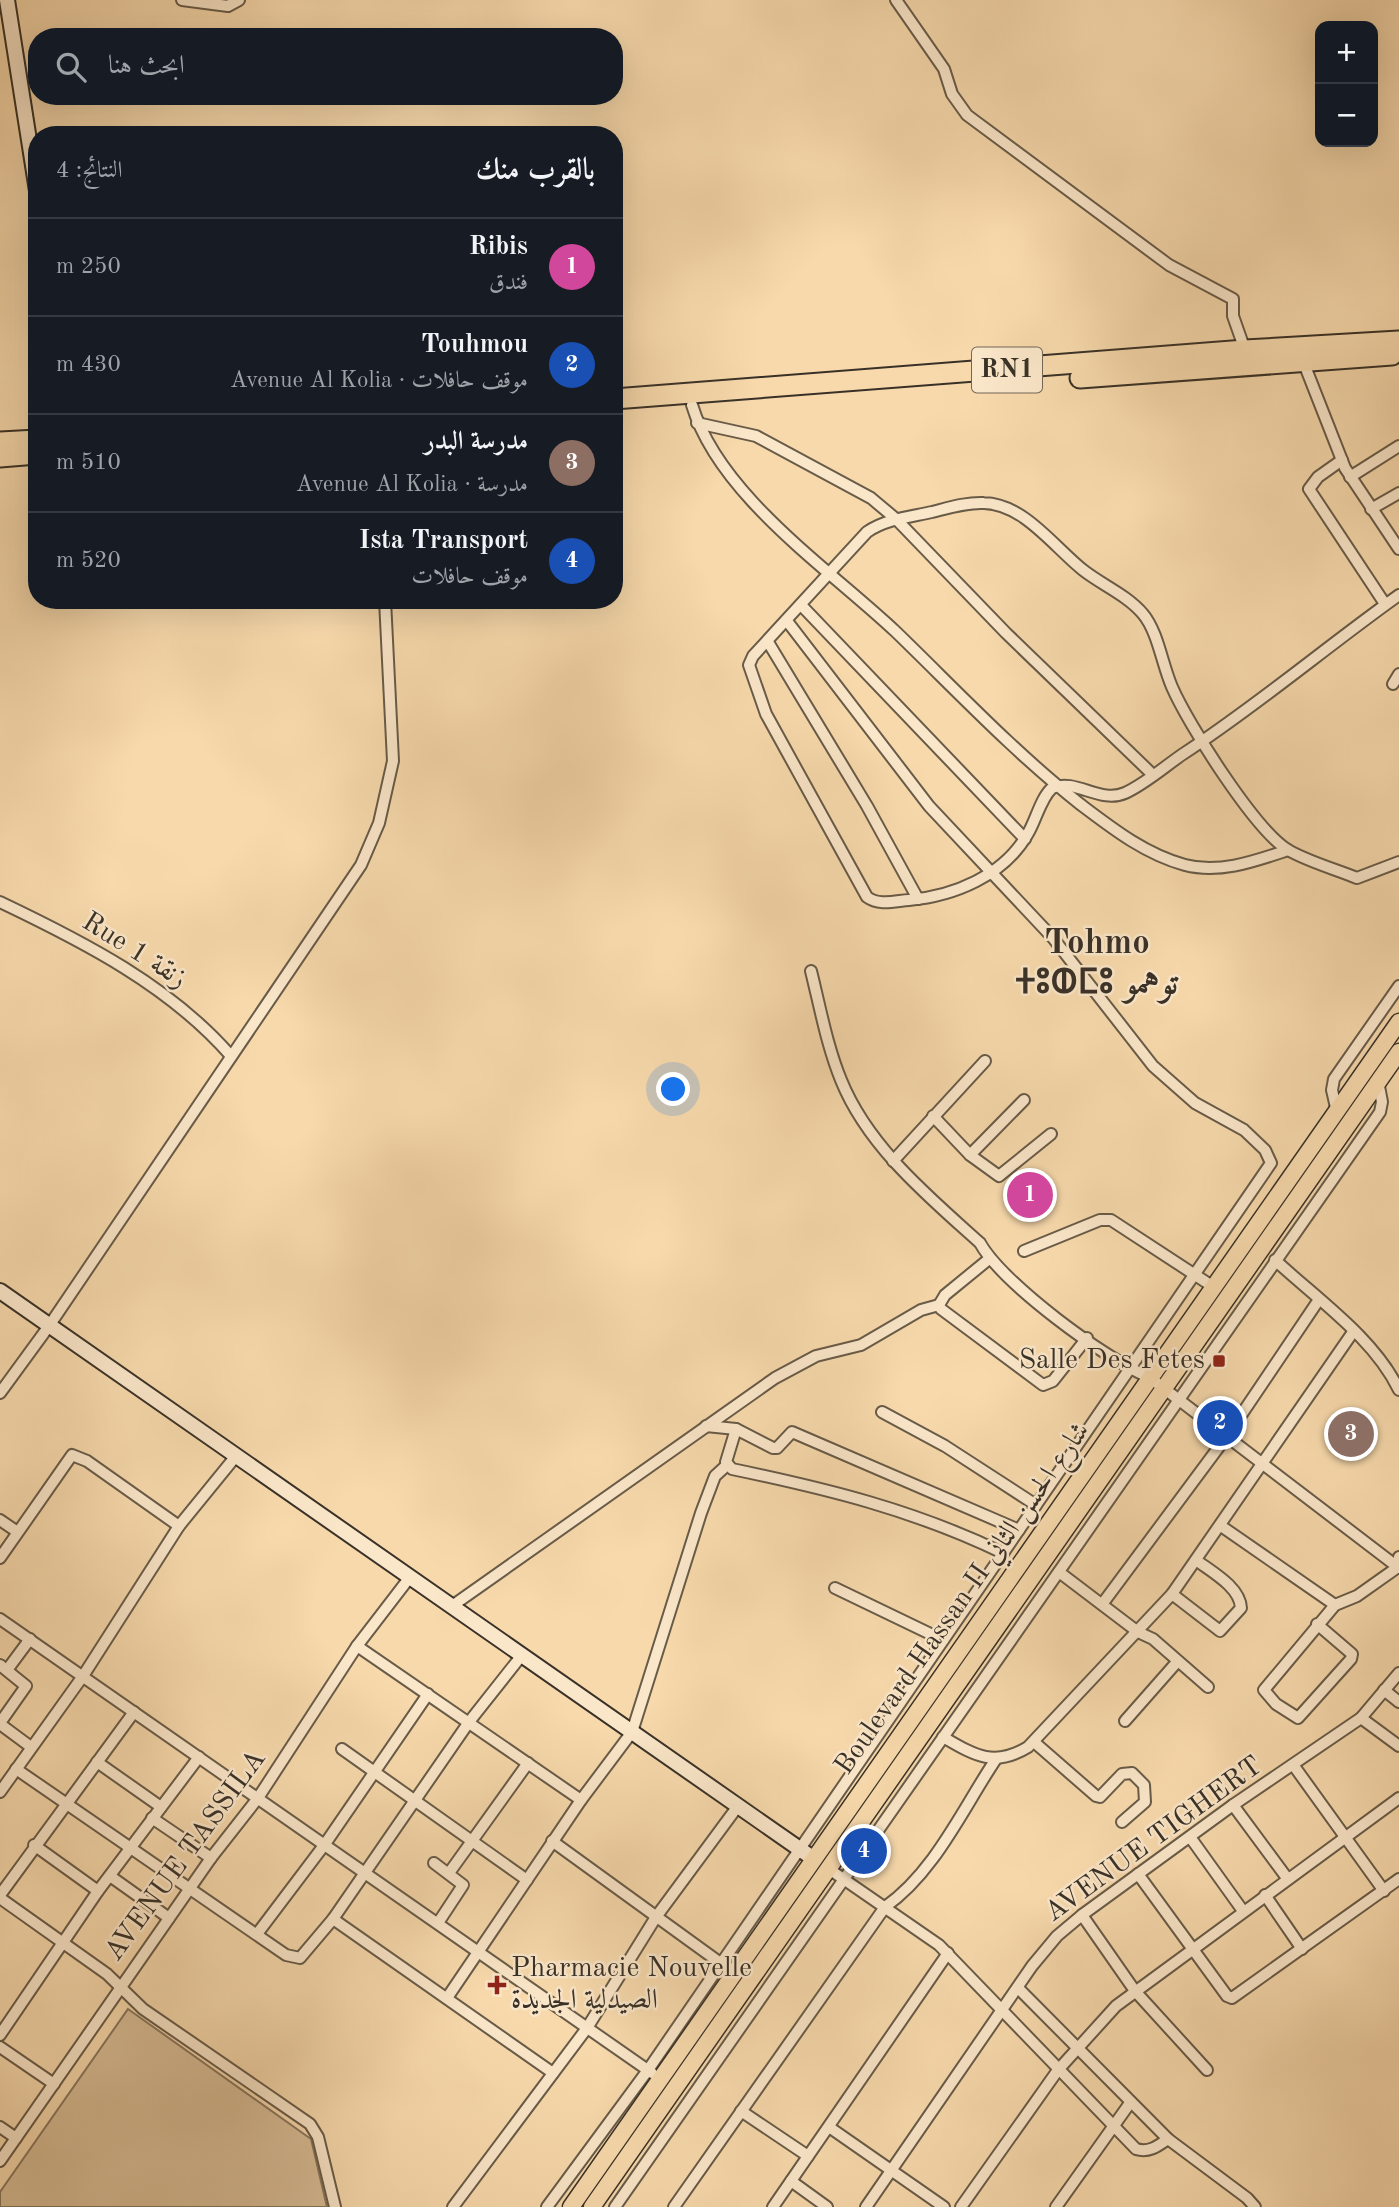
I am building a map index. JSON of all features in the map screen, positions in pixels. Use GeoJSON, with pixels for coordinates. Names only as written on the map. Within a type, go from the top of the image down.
{"type":"FeatureCollection","features":[{"type":"Feature","properties":{"kind":"highway","name":"RN1"},"geometry":{"type":"LineString","coordinates":[[623,398],[1245,350],[1399,341]]}},
{"type":"Feature","properties":{"kind":"highway","name":"RN1"},"geometry":{"type":"LineString","coordinates":[[623,411],[695,414],[1399,354]]}},
{"type":"Feature","properties":{"kind":"highway"},"geometry":{"type":"LineString","coordinates":[[0,442],[28,440]]}},
{"type":"Feature","properties":{"kind":"highway"},"geometry":{"type":"LineString","coordinates":[[0,457],[28,455]]}},
{"type":"Feature","properties":{"kind":"main road","name":"Boulevard Hassan II شارع الحسن الثاني"},"geometry":{"type":"LineString","coordinates":[[571,2207],[1399,1022]]}},
{"type":"Feature","properties":{"kind":"main road","name":"Boulevard Hassan II شارع الحسن الثاني"},"geometry":{"type":"LineString","coordinates":[[592,2207],[661,2079],[829,1869],[963,1672],[1165,1389],[1399,1052]]}},
{"type":"Feature","properties":{"kind":"main road"},"geometry":{"type":"LineString","coordinates":[[814,1859],[829,1869]]}},
{"type":"Feature","properties":{"kind":"street"},"geometry":{"type":"LineString","coordinates":[[7,0],[28,134]]}},
{"type":"Feature","properties":{"kind":"street"},"geometry":{"type":"LineString","coordinates":[[182,0],[228,6],[239,0]]}},
{"type":"Feature","properties":{"kind":"street"},"geometry":{"type":"LineString","coordinates":[[896,0],[944,69],[952,94],[967,115],[1169,265],[1233,299],[1233,316],[1245,350]]}},
{"type":"Feature","properties":{"kind":"street"},"geometry":{"type":"LineString","coordinates":[[1303,361],[1350,477],[1397,544]]}},
{"type":"Feature","properties":{"kind":"street"},"geometry":{"type":"LineString","coordinates":[[695,414],[786,450],[871,498],[896,519],[1006,633],[1152,774]]}},
{"type":"Feature","properties":{"kind":"street"},"geometry":{"type":"LineString","coordinates":[[695,414],[737,484],[791,539],[893,629],[1011,747],[1056,786],[1140,846],[1185,865],[1209,869],[1244,864],[1288,850]]}},
{"type":"Feature","properties":{"kind":"street"},"geometry":{"type":"LineString","coordinates":[[1350,477],[1399,446]]}},
{"type":"Feature","properties":{"kind":"street"},"geometry":{"type":"LineString","coordinates":[[1342,460],[1318,477],[1309,489],[1385,604]]}},
{"type":"Feature","properties":{"kind":"street"},"geometry":{"type":"LineString","coordinates":[[1371,509],[1399,493]]}},
{"type":"Feature","properties":{"kind":"street"},"geometry":{"type":"LineString","coordinates":[[1399,595],[1249,711],[1204,740],[1152,774],[1117,796],[1065,785],[1048,791],[1025,839],[1006,861],[959,890],[918,899],[880,903],[865,895],[757,694],[749,665],[867,532],[896,519],[983,503],[1014,511],[1084,571],[1142,613],[1149,623],[1173,689],[1204,740],[1228,781],[1265,828],[1288,850],[1357,878],[1399,862]]}},
{"type":"Feature","properties":{"kind":"street"},"geometry":{"type":"LineString","coordinates":[[801,605],[1025,839]]}},
{"type":"Feature","properties":{"kind":"street"},"geometry":{"type":"LineString","coordinates":[[0,1393],[50,1326],[231,1056],[347,890],[379,823],[393,751],[385,609]]}},
{"type":"Feature","properties":{"kind":"street"},"geometry":{"type":"LineString","coordinates":[[547,2207],[661,2079],[719,1962],[1270,1169],[1270,1157],[1244,1130],[1195,1103],[1153,1066],[1053,938],[929,806],[787,621]]}},
{"type":"Feature","properties":{"kind":"street"},"geometry":{"type":"LineString","coordinates":[[768,642],[867,806],[918,899]]}},
{"type":"Feature","properties":{"kind":"street","name":"Rue 1 زنقة"},"geometry":{"type":"LineString","coordinates":[[0,902],[62,933],[145,981],[181,1008],[231,1056]]}},
{"type":"Feature","properties":{"kind":"street"},"geometry":{"type":"LineString","coordinates":[[811,971],[841,1082],[863,1121],[893,1161],[980,1244],[989,1259],[1087,1338],[1129,1369],[1149,1377],[1399,1564],[1357,1596],[1335,1605],[1317,1624],[1264,1690],[1276,1704],[1298,1718],[1351,1659],[1352,1654],[1317,1624]]}},
{"type":"Feature","properties":{"kind":"street"},"geometry":{"type":"LineString","coordinates":[[1336,1112],[1334,1079],[1399,986]]}},
{"type":"Feature","properties":{"kind":"street"},"geometry":{"type":"LineString","coordinates":[[893,1161],[985,1061]]}},
{"type":"Feature","properties":{"kind":"street"},"geometry":{"type":"LineString","coordinates":[[615,2207],[1380,1112],[1382,1102],[1378,1081]]}},
{"type":"Feature","properties":{"kind":"street"},"geometry":{"type":"LineString","coordinates":[[970,1155],[1024,1100]]}},
{"type":"Feature","properties":{"kind":"street"},"geometry":{"type":"LineString","coordinates":[[933,1116],[970,1155],[999,1176],[1051,1134]]}},
{"type":"Feature","properties":{"kind":"street"},"geometry":{"type":"LineString","coordinates":[[1024,1251],[1105,1219],[1212,1286]]}},
{"type":"Feature","properties":{"kind":"street"},"geometry":{"type":"LineString","coordinates":[[452,1606],[775,1378],[816,1356],[862,1345],[921,1310],[939,1305],[945,1295],[989,1259]]}},
{"type":"Feature","properties":{"kind":"street"},"geometry":{"type":"LineString","coordinates":[[1275,1260],[1353,1332],[1390,1371],[1399,1390]]}},
{"type":"Feature","properties":{"kind":"street"},"geometry":{"type":"LineString","coordinates":[[0,1291],[814,1859]]}},
{"type":"Feature","properties":{"kind":"street"},"geometry":{"type":"LineString","coordinates":[[1103,1603],[1227,1436],[1318,1301]]}},
{"type":"Feature","properties":{"kind":"street"},"geometry":{"type":"LineString","coordinates":[[939,1305],[1043,1385],[1053,1381],[1087,1338]]}},
{"type":"Feature","properties":{"kind":"street"},"geometry":{"type":"LineString","coordinates":[[943,1737],[974,1755],[996,1759],[1013,1756],[1034,1742],[1172,1594],[1353,1332]]}},
{"type":"Feature","properties":{"kind":"street"},"geometry":{"type":"LineString","coordinates":[[882,1412],[946,1446],[1036,1505]]}},
{"type":"Feature","properties":{"kind":"street"},"geometry":{"type":"LineString","coordinates":[[706,1426],[736,1429],[773,1448],[792,1432],[1019,1530]]}},
{"type":"Feature","properties":{"kind":"street"},"geometry":{"type":"LineString","coordinates":[[447,1998],[552,1841],[632,1732],[701,1513],[715,1476],[727,1465],[736,1429]]}},
{"type":"Feature","properties":{"kind":"street"},"geometry":{"type":"LineString","coordinates":[[0,1558],[16,1531],[72,1455],[87,1461],[179,1526]]}},
{"type":"Feature","properties":{"kind":"street"},"geometry":{"type":"LineString","coordinates":[[1,1788],[83,1676],[179,1526],[236,1456]]}},
{"type":"Feature","properties":{"kind":"street"},"geometry":{"type":"LineString","coordinates":[[727,1465],[849,1494],[965,1535],[1003,1553]]}},
{"type":"Feature","properties":{"kind":"street"},"geometry":{"type":"LineString","coordinates":[[0,1520],[16,1531]]}},
{"type":"Feature","properties":{"kind":"street"},"geometry":{"type":"LineString","coordinates":[[1221,1526],[1335,1605]]}},
{"type":"Feature","properties":{"kind":"street"},"geometry":{"type":"LineString","coordinates":[[1172,1594],[1220,1631],[1241,1608],[1241,1598],[1196,1560]]}},
{"type":"Feature","properties":{"kind":"street"},"geometry":{"type":"LineString","coordinates":[[1059,1572],[1138,1632],[1153,1639],[1208,1687]]}},
{"type":"Feature","properties":{"kind":"street","name":"AVENUE TASSILA"},"geometry":{"type":"LineString","coordinates":[[0,2161],[189,1888],[258,1798],[357,1646],[410,1577]]}},
{"type":"Feature","properties":{"kind":"street"},"geometry":{"type":"LineString","coordinates":[[835,1588],[943,1640]]}},
{"type":"Feature","properties":{"kind":"street"},"geometry":{"type":"LineString","coordinates":[[0,1619],[661,2079]]}},
{"type":"Feature","properties":{"kind":"street"},"geometry":{"type":"LineString","coordinates":[[30,1639],[4,1667],[26,1686],[1,1718],[31,1747]]}},
{"type":"Feature","properties":{"kind":"street"},"geometry":{"type":"LineString","coordinates":[[357,1646],[581,1800]]}},
{"type":"Feature","properties":{"kind":"street"},"geometry":{"type":"LineString","coordinates":[[16,1769],[291,1958],[300,1958],[332,1919],[469,1722],[522,1655]]}},
{"type":"Feature","properties":{"kind":"street"},"geometry":{"type":"LineString","coordinates":[[1125,1721],[1177,1662]]}},
{"type":"Feature","properties":{"kind":"street","name":"AVENUE TIGHERT"},"geometry":{"type":"LineString","coordinates":[[866,2207],[1057,1936],[1233,1805],[1361,1718],[1399,1673]]}},
{"type":"Feature","properties":{"kind":"street"},"geometry":{"type":"LineString","coordinates":[[1384,1690],[1399,1702]]}},
{"type":"Feature","properties":{"kind":"street"},"geometry":{"type":"LineString","coordinates":[[257,1934],[325,1844],[428,1694]]}},
{"type":"Feature","properties":{"kind":"street"},"geometry":{"type":"LineString","coordinates":[[134,1712],[34,1845],[0,1897],[120,1987],[143,2009],[313,2127],[335,2207]]}},
{"type":"Feature","properties":{"kind":"street"},"geometry":{"type":"LineString","coordinates":[[1361,1718],[1399,1746]]}},
{"type":"Feature","properties":{"kind":"street"},"geometry":{"type":"LineString","coordinates":[[1034,1742],[1096,1796],[1100,1797],[1122,1774],[1132,1773],[1144,1785],[1145,1802],[1122,1822]]}},
{"type":"Feature","properties":{"kind":"street"},"geometry":{"type":"LineString","coordinates":[[342,1749],[527,1880]]}},
{"type":"Feature","properties":{"kind":"street"},"geometry":{"type":"LineString","coordinates":[[0,2035],[97,1891],[199,1757]]}},
{"type":"Feature","properties":{"kind":"street"},"geometry":{"type":"LineString","coordinates":[[674,2207],[885,1907],[904,1893],[921,1875],[996,1759]]}},
{"type":"Feature","properties":{"kind":"street"},"geometry":{"type":"LineString","coordinates":[[97,1762],[161,1807]]}},
{"type":"Feature","properties":{"kind":"street"},"geometry":{"type":"LineString","coordinates":[[449,1873],[528,1763]]}},
{"type":"Feature","properties":{"kind":"street"},"geometry":{"type":"LineString","coordinates":[[1294,1766],[1384,1891]]}},
{"type":"Feature","properties":{"kind":"street"},"geometry":{"type":"LineString","coordinates":[[961,2207],[1058,2070],[1075,2048],[1116,2006],[1399,1798]]}},
{"type":"Feature","properties":{"kind":"street"},"geometry":{"type":"LineString","coordinates":[[1233,1805],[1287,1878]]}},
{"type":"Feature","properties":{"kind":"street"},"geometry":{"type":"LineString","coordinates":[[453,2207],[587,2028],[656,1917],[738,1806]]}},
{"type":"Feature","properties":{"kind":"street"},"geometry":{"type":"LineString","coordinates":[[152,1818],[211,1858]]}},
{"type":"Feature","properties":{"kind":"street"},"geometry":{"type":"LineString","coordinates":[[1190,1838],[1243,1911]]}},
{"type":"Feature","properties":{"kind":"street"},"geometry":{"type":"LineString","coordinates":[[552,1841],[719,1962]]}},
{"type":"Feature","properties":{"kind":"street"},"geometry":{"type":"LineString","coordinates":[[34,1845],[97,1891]]}},
{"type":"Feature","properties":{"kind":"street"},"geometry":{"type":"LineString","coordinates":[[434,1863],[463,1886],[438,1923]]}},
{"type":"Feature","properties":{"kind":"street"},"geometry":{"type":"LineString","coordinates":[[829,1869],[948,1953],[1002,2013],[1136,2149],[1143,2151],[1168,2139]]}},
{"type":"Feature","properties":{"kind":"street"},"geometry":{"type":"LineString","coordinates":[[1138,1874],[1227,1996],[1232,1998],[1399,1879]]}},
{"type":"Feature","properties":{"kind":"street"},"geometry":{"type":"LineString","coordinates":[[110,1875],[169,1918]]}},
{"type":"Feature","properties":{"kind":"street"},"geometry":{"type":"LineString","coordinates":[[1265,1895],[1302,1949]]}},
{"type":"Feature","properties":{"kind":"street"},"geometry":{"type":"LineString","coordinates":[[1082,1915],[1135,1991],[1207,2070]]}},
{"type":"Feature","properties":{"kind":"street"},"geometry":{"type":"LineString","coordinates":[[332,1919],[553,2073]]}},
{"type":"Feature","properties":{"kind":"street"},"geometry":{"type":"LineString","coordinates":[[773,2207],[948,1953]]}},
{"type":"Feature","properties":{"kind":"street"},"geometry":{"type":"LineString","coordinates":[[1018,1989],[1168,2139],[1247,2198],[1255,2207]]}},
{"type":"Feature","properties":{"kind":"street"},"geometry":{"type":"LineString","coordinates":[[0,2047],[54,2084]]}},
{"type":"Feature","properties":{"kind":"street"},"geometry":{"type":"LineString","coordinates":[[1056,2207],[1130,2103]]}},
{"type":"Feature","properties":{"kind":"street"},"geometry":{"type":"LineString","coordinates":[[741,2111],[808,2156]]}},
{"type":"Feature","properties":{"kind":"street"},"geometry":{"type":"LineString","coordinates":[[0,2127],[16,2138]]}},
{"type":"Feature","properties":{"kind":"street"},"geometry":{"type":"LineString","coordinates":[[829,2127],[944,2207]]}},
{"type":"Feature","properties":{"kind":"street"},"geometry":{"type":"LineString","coordinates":[[791,2181],[827,2207]]}},
{"type":"Feature","properties":{"kind":"shaded area"},"geometry":{"type":"Polygon","coordinates":[[[128,2009],[311,2139],[327,2207],[0,2207],[0,2192],[128,2009]]]}},
{"type":"Feature","properties":{"kind":"place","name":"Ribis"},"geometry":{"type":"Point","coordinates":[1030,1195]}},
{"type":"Feature","properties":{"kind":"place","name":"Salle Des Fetes"},"geometry":{"type":"Point","coordinates":[1219,1361]}},
{"type":"Feature","properties":{"kind":"place","name":"Touhmou"},"geometry":{"type":"Point","coordinates":[1220,1423]}},
{"type":"Feature","properties":{"kind":"place","name":"مدرسة البدر"},"geometry":{"type":"Point","coordinates":[1351,1434]}},
{"type":"Feature","properties":{"kind":"place","name":"Ista Transport"},"geometry":{"type":"Point","coordinates":[864,1851]}},
{"type":"Feature","properties":{"kind":"place","name":"Pharmacie Nouvelle الصيدلية الجديدة"},"geometry":{"type":"Point","coordinates":[497,1985]}},
{"type":"Feature","properties":{"kind":"district","name":"Tohmo ⵜⵓⵀⵎⵓ توهمو"},"geometry":{"type":"Point","coordinates":[1097,963]}}]}
